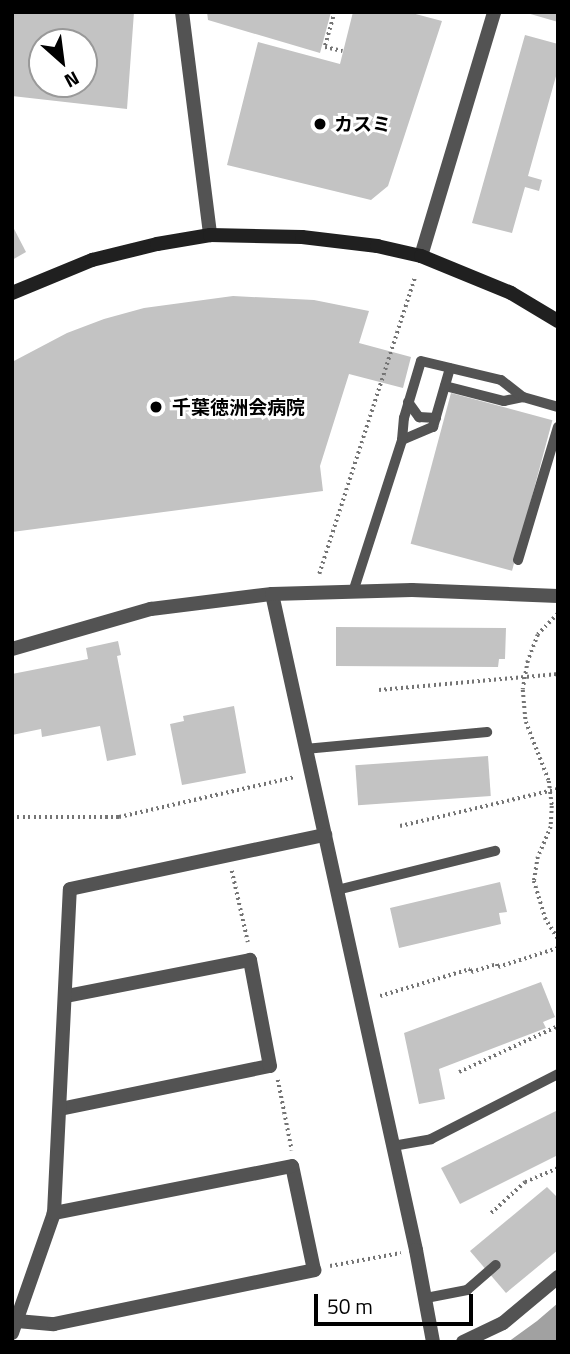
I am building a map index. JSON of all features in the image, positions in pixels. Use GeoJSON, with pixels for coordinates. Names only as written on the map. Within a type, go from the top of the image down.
{"type":"FeatureCollection","features":[{"type":"Feature","properties":{"kind":"street"},"geometry":{"type":"LineString","coordinates":[[182,12],[210,235]]}},
{"type":"Feature","properties":{"kind":"street"},"geometry":{"type":"LineString","coordinates":[[421,256],[494,12]]}},
{"type":"Feature","properties":{"kind":"street"},"geometry":{"type":"LineString","coordinates":[[12,293],[122,251],[210,235],[302,237],[377,246],[421,256],[511,293],[558,321]]}},
{"type":"Feature","properties":{"kind":"street"},"geometry":{"type":"LineString","coordinates":[[12,649],[151,609],[272,594],[412,590],[558,596]]}},
{"type":"Feature","properties":{"kind":"street"},"geometry":{"type":"LineString","coordinates":[[272,594],[416,1250],[433,1342]]}},
{"type":"Feature","properties":{"kind":"street"},"geometry":{"type":"LineString","coordinates":[[54,1213],[292,1166],[314,1270],[54,1324],[15,1327],[54,1213],[69,890],[325,835]]}},
{"type":"Feature","properties":{"kind":"street"},"geometry":{"type":"LineString","coordinates":[[60,1109],[270,1066],[250,960],[65,996]]}},
{"type":"Feature","properties":{"kind":"street"},"geometry":{"type":"LineString","coordinates":[[463,1342],[503,1323],[558,1278]]}},
{"type":"Feature","properties":{"kind":"lane"},"geometry":{"type":"LineString","coordinates":[[353,592],[402,440],[408,402],[421,361],[501,380],[523,397],[558,407]]}},
{"type":"Feature","properties":{"kind":"lane"},"geometry":{"type":"LineString","coordinates":[[402,440],[433,427],[450,368]]}},
{"type":"Feature","properties":{"kind":"lane"},"geometry":{"type":"LineString","coordinates":[[445,386],[504,401],[523,397]]}},
{"type":"Feature","properties":{"kind":"lane"},"geometry":{"type":"LineString","coordinates":[[408,402],[419,416],[436,418]]}},
{"type":"Feature","properties":{"kind":"lane"},"geometry":{"type":"LineString","coordinates":[[519,560],[558,428]]}},
{"type":"Feature","properties":{"kind":"lane"},"geometry":{"type":"LineString","coordinates":[[305,749],[487,732]]}},
{"type":"Feature","properties":{"kind":"lane"},"geometry":{"type":"LineString","coordinates":[[337,890],[495,851]]}},
{"type":"Feature","properties":{"kind":"lane"},"geometry":{"type":"LineString","coordinates":[[393,1146],[431,1139],[558,1074]]}},
{"type":"Feature","properties":{"kind":"lane"},"geometry":{"type":"LineString","coordinates":[[426,1298],[467,1290],[496,1265]]}},
{"type":"Feature","properties":{"kind":"path"},"geometry":{"type":"LineString","coordinates":[[335,12],[325,47],[343,51]]}},
{"type":"Feature","properties":{"kind":"path"},"geometry":{"type":"LineString","coordinates":[[319,574],[415,277]]}},
{"type":"Feature","properties":{"kind":"path"},"geometry":{"type":"LineString","coordinates":[[558,614],[538,635],[525,678],[526,722],[550,790],[551,827],[538,857],[534,881],[545,918],[558,939]]}},
{"type":"Feature","properties":{"kind":"path"},"geometry":{"type":"LineString","coordinates":[[379,690],[558,674]]}},
{"type":"Feature","properties":{"kind":"path"},"geometry":{"type":"LineString","coordinates":[[12,817],[119,817],[311,773]]}},
{"type":"Feature","properties":{"kind":"path"},"geometry":{"type":"LineString","coordinates":[[400,826],[558,789]]}},
{"type":"Feature","properties":{"kind":"path"},"geometry":{"type":"LineString","coordinates":[[229,856],[250,960]]}},
{"type":"Feature","properties":{"kind":"path"},"geometry":{"type":"LineString","coordinates":[[380,996],[444,976],[497,964],[498,967],[558,948]]}},
{"type":"Feature","properties":{"kind":"path"},"geometry":{"type":"LineString","coordinates":[[459,1072],[558,1026]]}},
{"type":"Feature","properties":{"kind":"path"},"geometry":{"type":"LineString","coordinates":[[270,1066],[277,1078],[292,1150],[292,1166]]}},
{"type":"Feature","properties":{"kind":"path"},"geometry":{"type":"LineString","coordinates":[[491,1213],[525,1182],[558,1168]]}},
{"type":"Feature","properties":{"kind":"path"},"geometry":{"type":"LineString","coordinates":[[314,1270],[416,1250]]}},
{"type":"Feature","properties":{"kind":"shaded area"},"geometry":{"type":"Polygon","coordinates":[[[558,1303],[558,1342],[508,1342],[537,1321],[558,1303]]]}},
{"type":"Feature","properties":{"kind":"building"},"geometry":{"type":"Polygon","coordinates":[[[12,12],[134,12],[127,109],[30,98],[98,98],[98,28],[28,28],[28,98],[12,96],[12,12]]]}},
{"type":"Feature","properties":{"kind":"building"},"geometry":{"type":"Polygon","coordinates":[[[207,12],[331,12],[320,53],[208,20],[207,12]]]}},
{"type":"Feature","properties":{"kind":"building"},"geometry":{"type":"Polygon","coordinates":[[[353,12],[408,12],[442,21],[388,186],[371,200],[227,165],[258,42],[340,64],[353,12]]]}},
{"type":"Feature","properties":{"kind":"building"},"geometry":{"type":"Polygon","coordinates":[[[527,12],[558,12],[558,22],[527,13],[527,12]]]}},
{"type":"Feature","properties":{"kind":"building"},"geometry":{"type":"Polygon","coordinates":[[[525,35],[558,44],[558,69],[528,176],[542,180],[539,191],[525,187],[512,233],[472,223],[525,35]]]}},
{"type":"Feature","properties":{"kind":"building"},"geometry":{"type":"Polygon","coordinates":[[[12,225],[26,252],[12,260],[12,225]]]}},
{"type":"Feature","properties":{"kind":"building"},"geometry":{"type":"Polygon","coordinates":[[[233,296],[314,300],[369,311],[359,343],[411,357],[403,388],[349,374],[320,466],[323,491],[12,532],[12,362],[67,333],[104,319],[144,308],[233,296]]]}},
{"type":"Feature","properties":{"kind":"building"},"geometry":{"type":"Polygon","coordinates":[[[451,393],[552,420],[512,571],[411,544],[451,393]]]}},
{"type":"Feature","properties":{"kind":"building"},"geometry":{"type":"Polygon","coordinates":[[[336,627],[506,628],[505,659],[499,659],[498,667],[336,666],[336,627]]]}},
{"type":"Feature","properties":{"kind":"building"},"geometry":{"type":"Polygon","coordinates":[[[118,641],[121,655],[117,656],[136,755],[107,761],[100,726],[42,737],[41,729],[12,735],[12,674],[88,659],[86,648],[118,641]]]}},
{"type":"Feature","properties":{"kind":"building"},"geometry":{"type":"Polygon","coordinates":[[[234,706],[246,773],[182,785],[170,724],[184,721],[183,716],[234,706]]]}},
{"type":"Feature","properties":{"kind":"building"},"geometry":{"type":"Polygon","coordinates":[[[488,756],[491,796],[358,805],[355,765],[488,756]]]}},
{"type":"Feature","properties":{"kind":"building"},"geometry":{"type":"Polygon","coordinates":[[[500,882],[507,912],[499,913],[501,924],[399,948],[390,908],[500,882]]]}},
{"type":"Feature","properties":{"kind":"building"},"geometry":{"type":"Polygon","coordinates":[[[541,982],[555,1017],[543,1022],[546,1028],[439,1069],[445,1099],[419,1104],[404,1033],[541,982]]]}},
{"type":"Feature","properties":{"kind":"building"},"geometry":{"type":"Polygon","coordinates":[[[558,1110],[558,1155],[460,1204],[441,1168],[558,1110]]]}},
{"type":"Feature","properties":{"kind":"building"},"geometry":{"type":"Polygon","coordinates":[[[547,1187],[558,1198],[558,1250],[506,1293],[470,1251],[547,1187]]]}},
{"type":"Feature","properties":{"kind":"place","name":"カスミ"},"geometry":{"type":"Point","coordinates":[320,124]}},
{"type":"Feature","properties":{"kind":"place","name":"千葉徳洲会病院"},"geometry":{"type":"Point","coordinates":[156,407]}}]}
